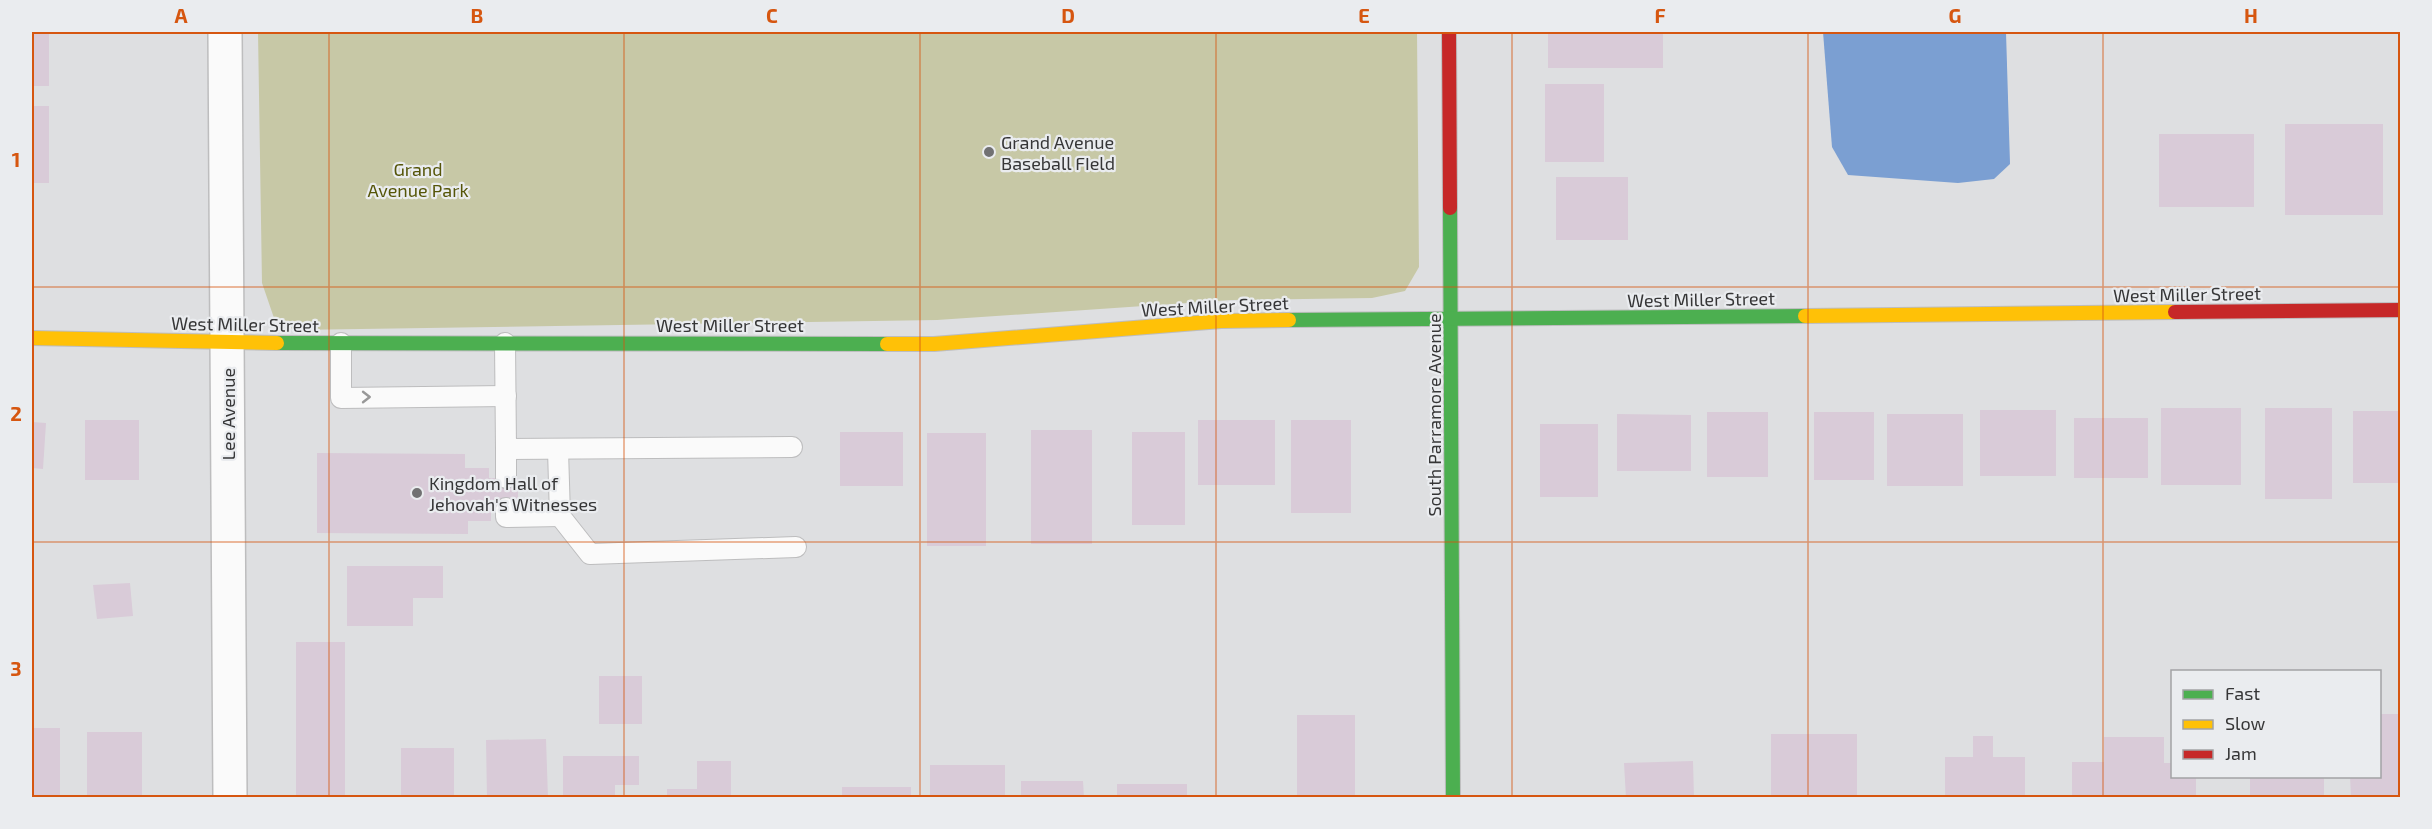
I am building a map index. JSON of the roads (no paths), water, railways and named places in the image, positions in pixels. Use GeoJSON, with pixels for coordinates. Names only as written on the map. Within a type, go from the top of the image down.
{"type":"FeatureCollection","features":[{"type":"Feature","properties":{"kind":"street","name":"Lee Avenue"},"geometry":{"type":"LineString","coordinates":[[225,32],[230,798]]}},
{"type":"Feature","properties":{"kind":"street","name":"South Parramore Avenue"},"geometry":{"type":"LineString","coordinates":[[1449,32],[1453,798]]}},
{"type":"Feature","properties":{"kind":"street","name":"West Miller Street"},"geometry":{"type":"LineString","coordinates":[[32,338],[228,343],[934,344],[1221,321],[2400,309]]}},
{"type":"Feature","properties":{"kind":"lane"},"geometry":{"type":"LineString","coordinates":[[341,343],[341,398],[506,396]]}},
{"type":"Feature","properties":{"kind":"lane"},"geometry":{"type":"LineString","coordinates":[[505,343],[506,478]]}},
{"type":"Feature","properties":{"kind":"lane"},"geometry":{"type":"LineString","coordinates":[[506,450],[792,447]]}},
{"type":"Feature","properties":{"kind":"lane"},"geometry":{"type":"LineString","coordinates":[[558,450],[560,516],[590,554],[796,547]]}},
{"type":"Feature","properties":{"kind":"lane"},"geometry":{"type":"LineString","coordinates":[[506,508],[506,517],[560,516]]}},
{"type":"Feature","properties":{"kind":"water"},"geometry":{"type":"Polygon","coordinates":[[[1823,32],[2006,32],[2010,164],[1994,179],[1958,183],[1848,175],[1832,147],[1823,32]]]}},
{"type":"Feature","properties":{"kind":"place","name":"Grand Avenue Baseball FIeld"},"geometry":{"type":"Point","coordinates":[989,152]}},
{"type":"Feature","properties":{"kind":"place","name":"Kingdom Hall of Jehovah's Witnesses"},"geometry":{"type":"Point","coordinates":[417,493]}},
{"type":"Feature","properties":{"kind":"park label","name":"Grand Avenue Park"},"geometry":{"type":"Point","coordinates":[418,180]}}]}
